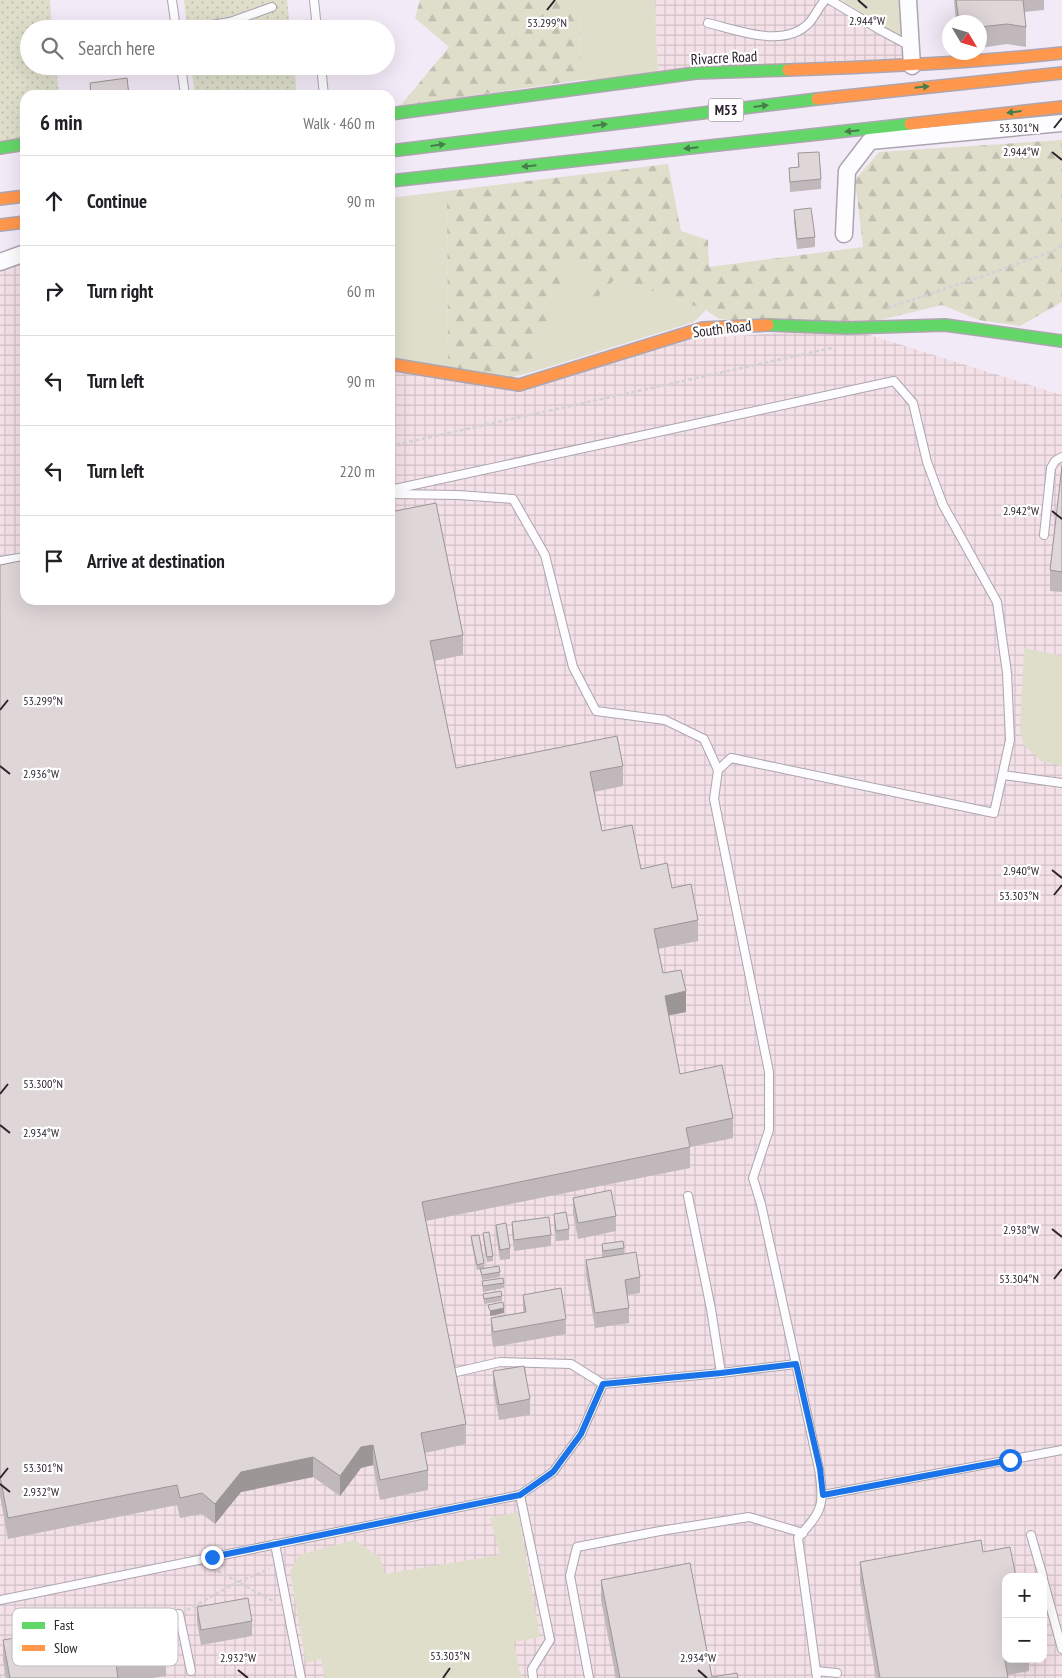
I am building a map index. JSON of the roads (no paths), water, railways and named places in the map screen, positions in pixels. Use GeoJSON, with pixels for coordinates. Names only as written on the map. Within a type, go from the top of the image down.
{"type":"FeatureCollection","features":[{"type":"Feature","properties":{"kind":"main road","name":"Rivacre Road"},"geometry":{"type":"LineString","coordinates":[[395,113],[696,73],[912,66],[988,61],[1062,53]]}},
{"type":"Feature","properties":{"kind":"main road","name":"M53"},"geometry":{"type":"LineString","coordinates":[[395,150],[882,91],[1062,73]]}},
{"type":"Feature","properties":{"kind":"main road","name":"M53"},"geometry":{"type":"LineString","coordinates":[[395,180],[1062,106]]}},
{"type":"Feature","properties":{"kind":"main road"},"geometry":{"type":"LineString","coordinates":[[0,148],[20,145]]}},
{"type":"Feature","properties":{"kind":"main road"},"geometry":{"type":"LineString","coordinates":[[0,199],[20,197]]}},
{"type":"Feature","properties":{"kind":"main road"},"geometry":{"type":"LineString","coordinates":[[0,225],[20,223]]}},
{"type":"Feature","properties":{"kind":"main road","name":"South Road"},"geometry":{"type":"LineString","coordinates":[[395,365],[519,385],[703,328],[755,324],[846,328],[945,325],[1062,341]]}},
{"type":"Feature","properties":{"kind":"street"},"geometry":{"type":"LineString","coordinates":[[908,0],[912,66]]}},
{"type":"Feature","properties":{"kind":"street"},"geometry":{"type":"LineString","coordinates":[[844,234],[847,171],[870,141],[1062,123]]}},
{"type":"Feature","properties":{"kind":"street"},"geometry":{"type":"LineString","coordinates":[[0,262],[20,255]]}},
{"type":"Feature","properties":{"kind":"lane"},"geometry":{"type":"LineString","coordinates":[[172,0],[175,20]]}},
{"type":"Feature","properties":{"kind":"lane"},"geometry":{"type":"LineString","coordinates":[[314,0],[316,20]]}},
{"type":"Feature","properties":{"kind":"lane"},"geometry":{"type":"LineString","coordinates":[[708,23],[769,37],[788,35],[808,24],[825,0]]}},
{"type":"Feature","properties":{"kind":"lane"},"geometry":{"type":"LineString","coordinates":[[830,0],[911,46]]}},
{"type":"Feature","properties":{"kind":"lane"},"geometry":{"type":"LineString","coordinates":[[242,20],[272,7]]}},
{"type":"Feature","properties":{"kind":"lane"},"geometry":{"type":"LineString","coordinates":[[182,75],[184,90]]}},
{"type":"Feature","properties":{"kind":"lane"},"geometry":{"type":"LineString","coordinates":[[322,75],[323,90]]}},
{"type":"Feature","properties":{"kind":"lane"},"geometry":{"type":"LineString","coordinates":[[395,491],[894,381],[914,403],[927,462],[943,505],[996,602],[1007,673],[1010,740],[994,813],[731,758],[718,770]]}},
{"type":"Feature","properties":{"kind":"lane"},"geometry":{"type":"LineString","coordinates":[[1044,535],[1051,468],[1055,461],[1062,457]]}},
{"type":"Feature","properties":{"kind":"lane"},"geometry":{"type":"LineString","coordinates":[[395,492],[513,499],[545,555],[573,668],[596,711],[666,720],[704,739],[718,770],[714,799],[769,1072],[769,1130],[753,1178],[761,1204],[820,1469],[823,1495],[818,1514],[798,1538],[817,1675],[837,1673]]}},
{"type":"Feature","properties":{"kind":"lane"},"geometry":{"type":"LineString","coordinates":[[0,561],[20,557]]}},
{"type":"Feature","properties":{"kind":"lane"},"geometry":{"type":"LineString","coordinates":[[1003,774],[1062,783]]}},
{"type":"Feature","properties":{"kind":"lane"},"geometry":{"type":"LineString","coordinates":[[688,1196],[711,1309],[721,1373]]}},
{"type":"Feature","properties":{"kind":"lane"},"geometry":{"type":"LineString","coordinates":[[452,1373],[500,1362],[571,1364],[603,1384],[796,1364]]}},
{"type":"Feature","properties":{"kind":"lane"},"geometry":{"type":"LineString","coordinates":[[0,1600],[520,1495],[553,1472],[581,1434],[603,1384]]}},
{"type":"Feature","properties":{"kind":"lane"},"geometry":{"type":"LineString","coordinates":[[823,1495],[1062,1450]]}},
{"type":"Feature","properties":{"kind":"lane"},"geometry":{"type":"LineString","coordinates":[[520,1495],[550,1640],[532,1669],[533,1678]]}},
{"type":"Feature","properties":{"kind":"lane"},"geometry":{"type":"LineString","coordinates":[[589,1678],[570,1576],[577,1546],[749,1517],[803,1533]]}},
{"type":"Feature","properties":{"kind":"lane"},"geometry":{"type":"LineString","coordinates":[[1031,1534],[1042,1573]]}},
{"type":"Feature","properties":{"kind":"lane"},"geometry":{"type":"LineString","coordinates":[[275,1544],[301,1678]]}},
{"type":"Feature","properties":{"kind":"lane"},"geometry":{"type":"LineString","coordinates":[[1047,1593],[1062,1649]]}},
{"type":"Feature","properties":{"kind":"lane"},"geometry":{"type":"LineString","coordinates":[[178,1614],[191,1671]]}}]}
